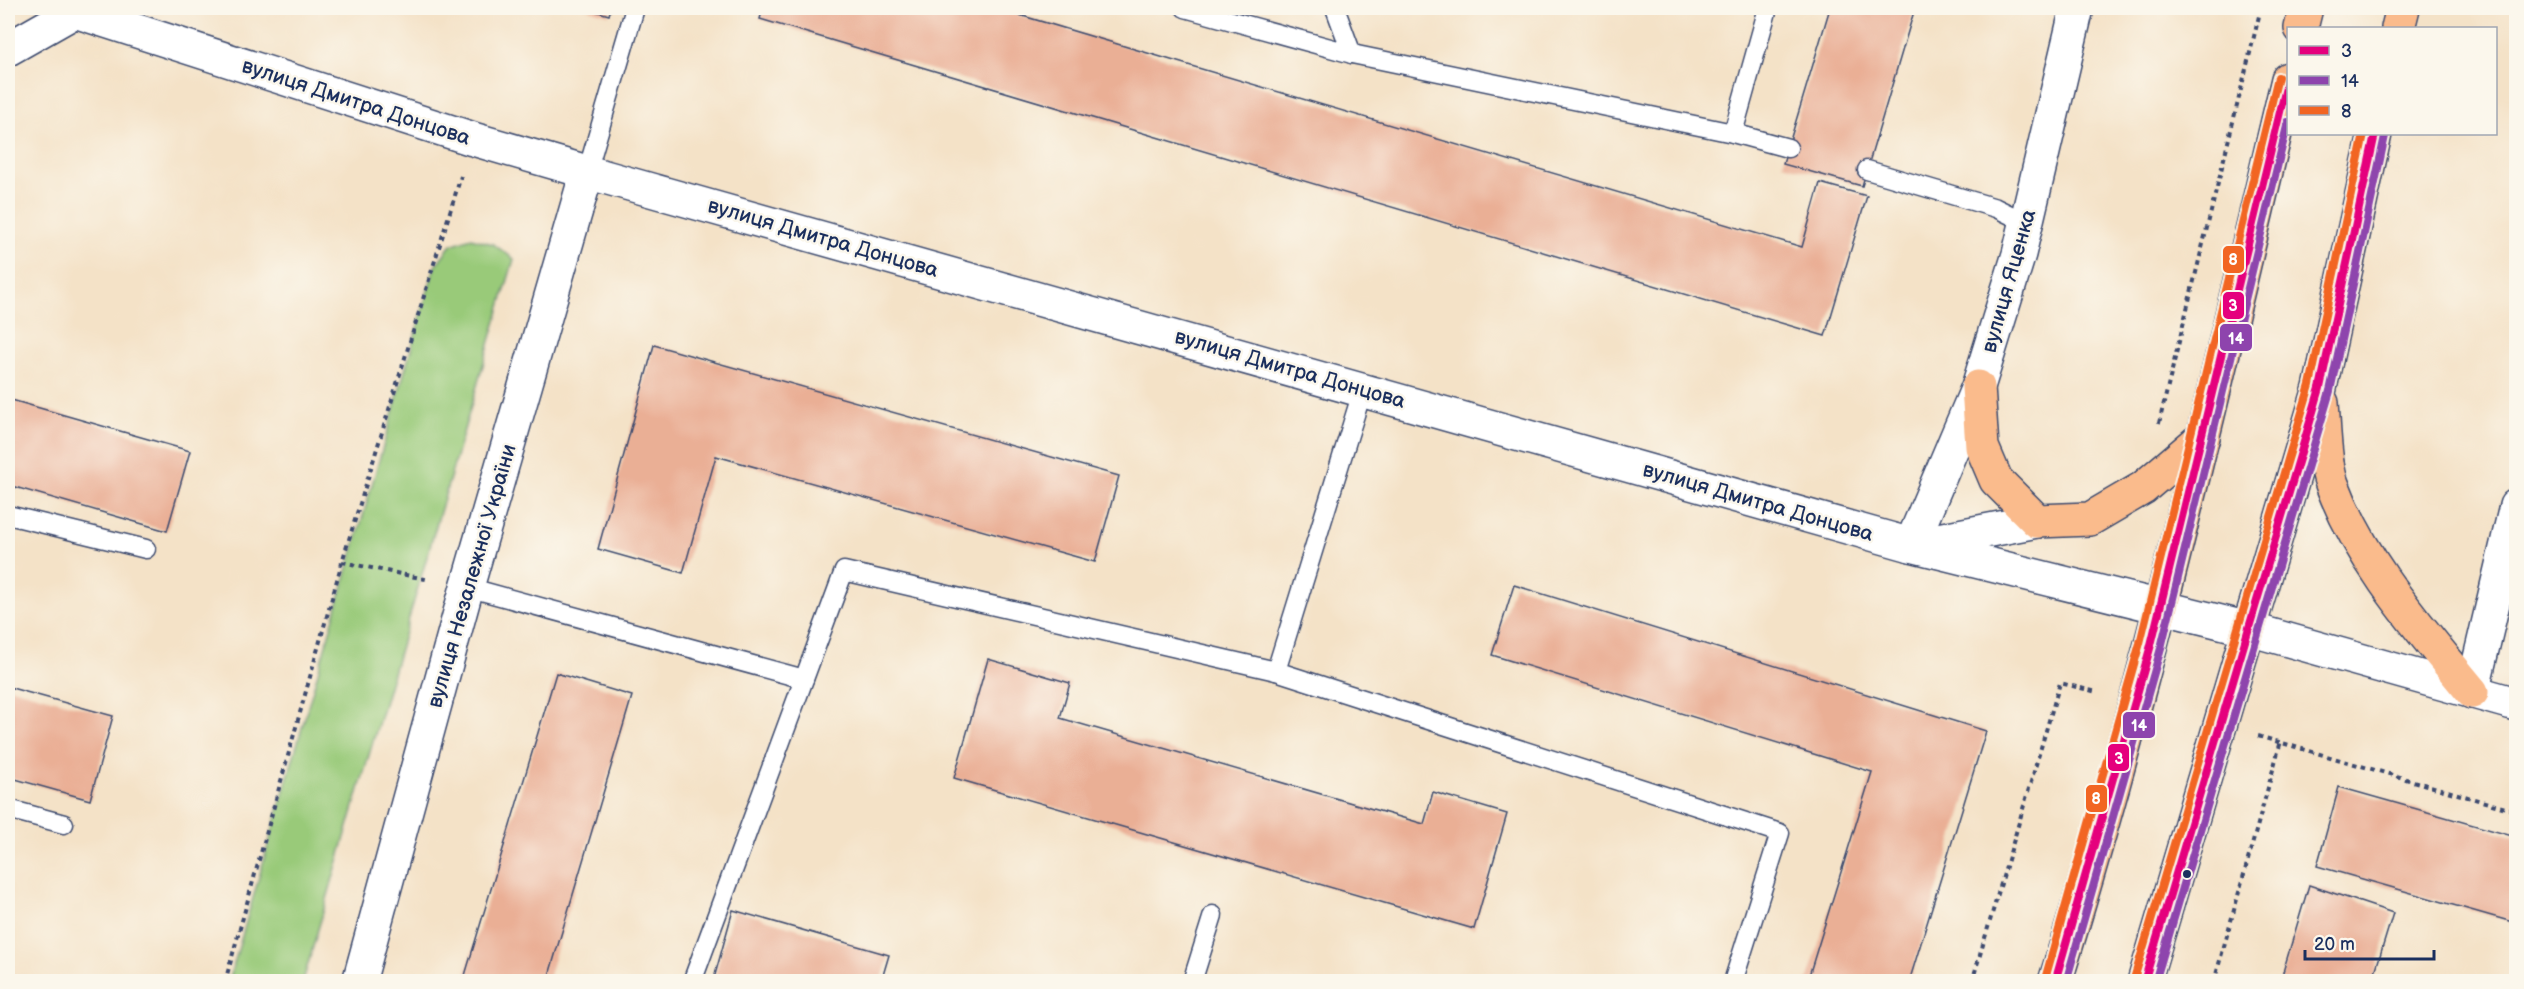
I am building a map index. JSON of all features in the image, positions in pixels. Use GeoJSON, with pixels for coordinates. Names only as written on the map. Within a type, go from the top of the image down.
{"type":"FeatureCollection","features":[{"type":"Feature","properties":{"kind":"main road"},"geometry":{"type":"LineString","coordinates":[[2301,27],[2306,8]]}},
{"type":"Feature","properties":{"kind":"main road"},"geometry":{"type":"LineString","coordinates":[[2398,27],[2403,8]]}},
{"type":"Feature","properties":{"kind":"main road"},"geometry":{"type":"LineString","coordinates":[[2055,981],[2100,837],[2203,437],[2287,87]]}},
{"type":"Feature","properties":{"kind":"main road"},"geometry":{"type":"LineString","coordinates":[[2144,981],[2320,388],[2375,135]]}},
{"type":"Feature","properties":{"kind":"main road"},"geometry":{"type":"LineString","coordinates":[[1978,387],[1982,447],[1996,480],[2037,521],[2090,519],[2142,488],[2203,437]]}},
{"type":"Feature","properties":{"kind":"main road"},"geometry":{"type":"LineString","coordinates":[[2320,388],[2331,483],[2389,591],[2472,692]]}},
{"type":"Feature","properties":{"kind":"street","name":"вулиця Яценка"},"geometry":{"type":"LineString","coordinates":[[1911,545],[1978,387],[2027,223],[2077,8]]}},
{"type":"Feature","properties":{"kind":"street","name":"вулиця Дмитра Донцова"},"geometry":{"type":"LineString","coordinates":[[74,9],[472,139],[587,172],[1911,545],[2249,629],[2517,704]]}},
{"type":"Feature","properties":{"kind":"street"},"geometry":{"type":"LineString","coordinates":[[8,49],[74,9]]}},
{"type":"Feature","properties":{"kind":"street","name":"вулиця Незалежної України"},"geometry":{"type":"LineString","coordinates":[[359,981],[467,587],[587,172]]}},
{"type":"Feature","properties":{"kind":"street"},"geometry":{"type":"LineString","coordinates":[[2472,692],[2517,506]]}},
{"type":"Feature","properties":{"kind":"street"},"geometry":{"type":"LineString","coordinates":[[1911,545],[2037,521]]}},
{"type":"Feature","properties":{"kind":"lane"},"geometry":{"type":"LineString","coordinates":[[587,172],[635,8]]}},
{"type":"Feature","properties":{"kind":"lane"},"geometry":{"type":"LineString","coordinates":[[1185,8],[1352,54],[1733,133],[1788,148]]}},
{"type":"Feature","properties":{"kind":"lane"},"geometry":{"type":"LineString","coordinates":[[1335,8],[1352,54]]}},
{"type":"Feature","properties":{"kind":"lane"},"geometry":{"type":"LineString","coordinates":[[1733,133],[1768,8]]}},
{"type":"Feature","properties":{"kind":"lane"},"geometry":{"type":"LineString","coordinates":[[1867,170],[1996,208],[2027,223]]}},
{"type":"Feature","properties":{"kind":"lane"},"geometry":{"type":"LineString","coordinates":[[1276,671],[1363,389]]}},
{"type":"Feature","properties":{"kind":"lane"},"geometry":{"type":"LineString","coordinates":[[8,515],[146,549]]}},
{"type":"Feature","properties":{"kind":"lane"},"geometry":{"type":"LineString","coordinates":[[692,981],[844,571],[1276,671],[1780,833],[1733,981]]}},
{"type":"Feature","properties":{"kind":"lane"},"geometry":{"type":"LineString","coordinates":[[467,587],[804,679]]}},
{"type":"Feature","properties":{"kind":"lane"},"geometry":{"type":"LineString","coordinates":[[8,809],[64,824]]}},
{"type":"Feature","properties":{"kind":"lane"},"geometry":{"type":"LineString","coordinates":[[1192,981],[1213,915]]}},
{"type":"Feature","properties":{"kind":"path"},"geometry":{"type":"LineString","coordinates":[[2157,431],[2261,8]]}},
{"type":"Feature","properties":{"kind":"path"},"geometry":{"type":"LineString","coordinates":[[225,981],[342,562],[472,139]]}},
{"type":"Feature","properties":{"kind":"path"},"geometry":{"type":"LineString","coordinates":[[342,562],[467,587]]}},
{"type":"Feature","properties":{"kind":"path"},"geometry":{"type":"LineString","coordinates":[[1972,981],[2060,683]]}},
{"type":"Feature","properties":{"kind":"path"},"geometry":{"type":"LineString","coordinates":[[2214,981],[2281,741],[2517,811]]}},
{"type":"Feature","properties":{"kind":"green space"},"geometry":{"type":"Polygon","coordinates":[[[471,238],[493,244],[514,259],[303,981],[229,981],[435,266],[451,245],[471,238]]]}},
{"type":"Feature","properties":{"kind":"building"},"geometry":{"type":"Polygon","coordinates":[[[585,8],[611,8],[609,15],[585,8]]]}},
{"type":"Feature","properties":{"kind":"building"},"geometry":{"type":"Polygon","coordinates":[[[763,8],[996,8],[1802,247],[1820,183],[1867,196],[1825,336],[760,19],[763,8]]]}},
{"type":"Feature","properties":{"kind":"building"},"geometry":{"type":"Polygon","coordinates":[[[1830,8],[1915,8],[1862,186],[1783,164],[1830,8]]]}},
{"type":"Feature","properties":{"kind":"building"},"geometry":{"type":"Polygon","coordinates":[[[654,345],[1119,476],[1095,562],[716,456],[683,573],[598,549],[654,345]]]}},
{"type":"Feature","properties":{"kind":"building"},"geometry":{"type":"Polygon","coordinates":[[[8,399],[190,451],[167,531],[8,485],[8,399]]]}},
{"type":"Feature","properties":{"kind":"building"},"geometry":{"type":"Polygon","coordinates":[[[1514,585],[1986,731],[1909,982],[1807,982],[1872,772],[1492,655],[1514,585]]]}},
{"type":"Feature","properties":{"kind":"building"},"geometry":{"type":"Polygon","coordinates":[[[988,659],[1070,683],[1060,718],[1424,824],[1433,792],[1507,814],[1474,929],[954,778],[988,659]]]}},
{"type":"Feature","properties":{"kind":"building"},"geometry":{"type":"Polygon","coordinates":[[[556,673],[632,696],[547,982],[463,982],[556,673]]]}},
{"type":"Feature","properties":{"kind":"building"},"geometry":{"type":"Polygon","coordinates":[[[8,687],[113,716],[90,800],[8,777],[8,687]]]}},
{"type":"Feature","properties":{"kind":"building"},"geometry":{"type":"Polygon","coordinates":[[[2339,787],[2516,837],[2516,923],[2317,866],[2339,787]]]}},
{"type":"Feature","properties":{"kind":"building"},"geometry":{"type":"Polygon","coordinates":[[[2309,885],[2393,913],[2372,982],[2280,982],[2309,885]]]}},
{"type":"Feature","properties":{"kind":"building"},"geometry":{"type":"Polygon","coordinates":[[[733,910],[889,955],[881,982],[713,982],[733,910]]]}},
{"type":"Feature","properties":{"kind":"transit line","name":"8"},"geometry":{"type":"LineString","coordinates":[[2045,979],[2140,643],[2278,77]]}},
{"type":"Feature","properties":{"kind":"transit line","name":"3"},"geometry":{"type":"LineString","coordinates":[[2055,982],[2151,645],[2287,83]]}},
{"type":"Feature","properties":{"kind":"transit line","name":"14"},"geometry":{"type":"LineString","coordinates":[[2066,982],[2161,648],[2287,126]]}},
{"type":"Feature","properties":{"kind":"transit line","name":"8"},"geometry":{"type":"LineString","coordinates":[[2134,979],[2310,385],[2364,135]]}},
{"type":"Feature","properties":{"kind":"transit line","name":"3"},"geometry":{"type":"LineString","coordinates":[[2144,982],[2320,388],[2375,135]]}},
{"type":"Feature","properties":{"kind":"transit line","name":"14"},"geometry":{"type":"LineString","coordinates":[[2155,982],[2330,391],[2385,136]]}}]}
